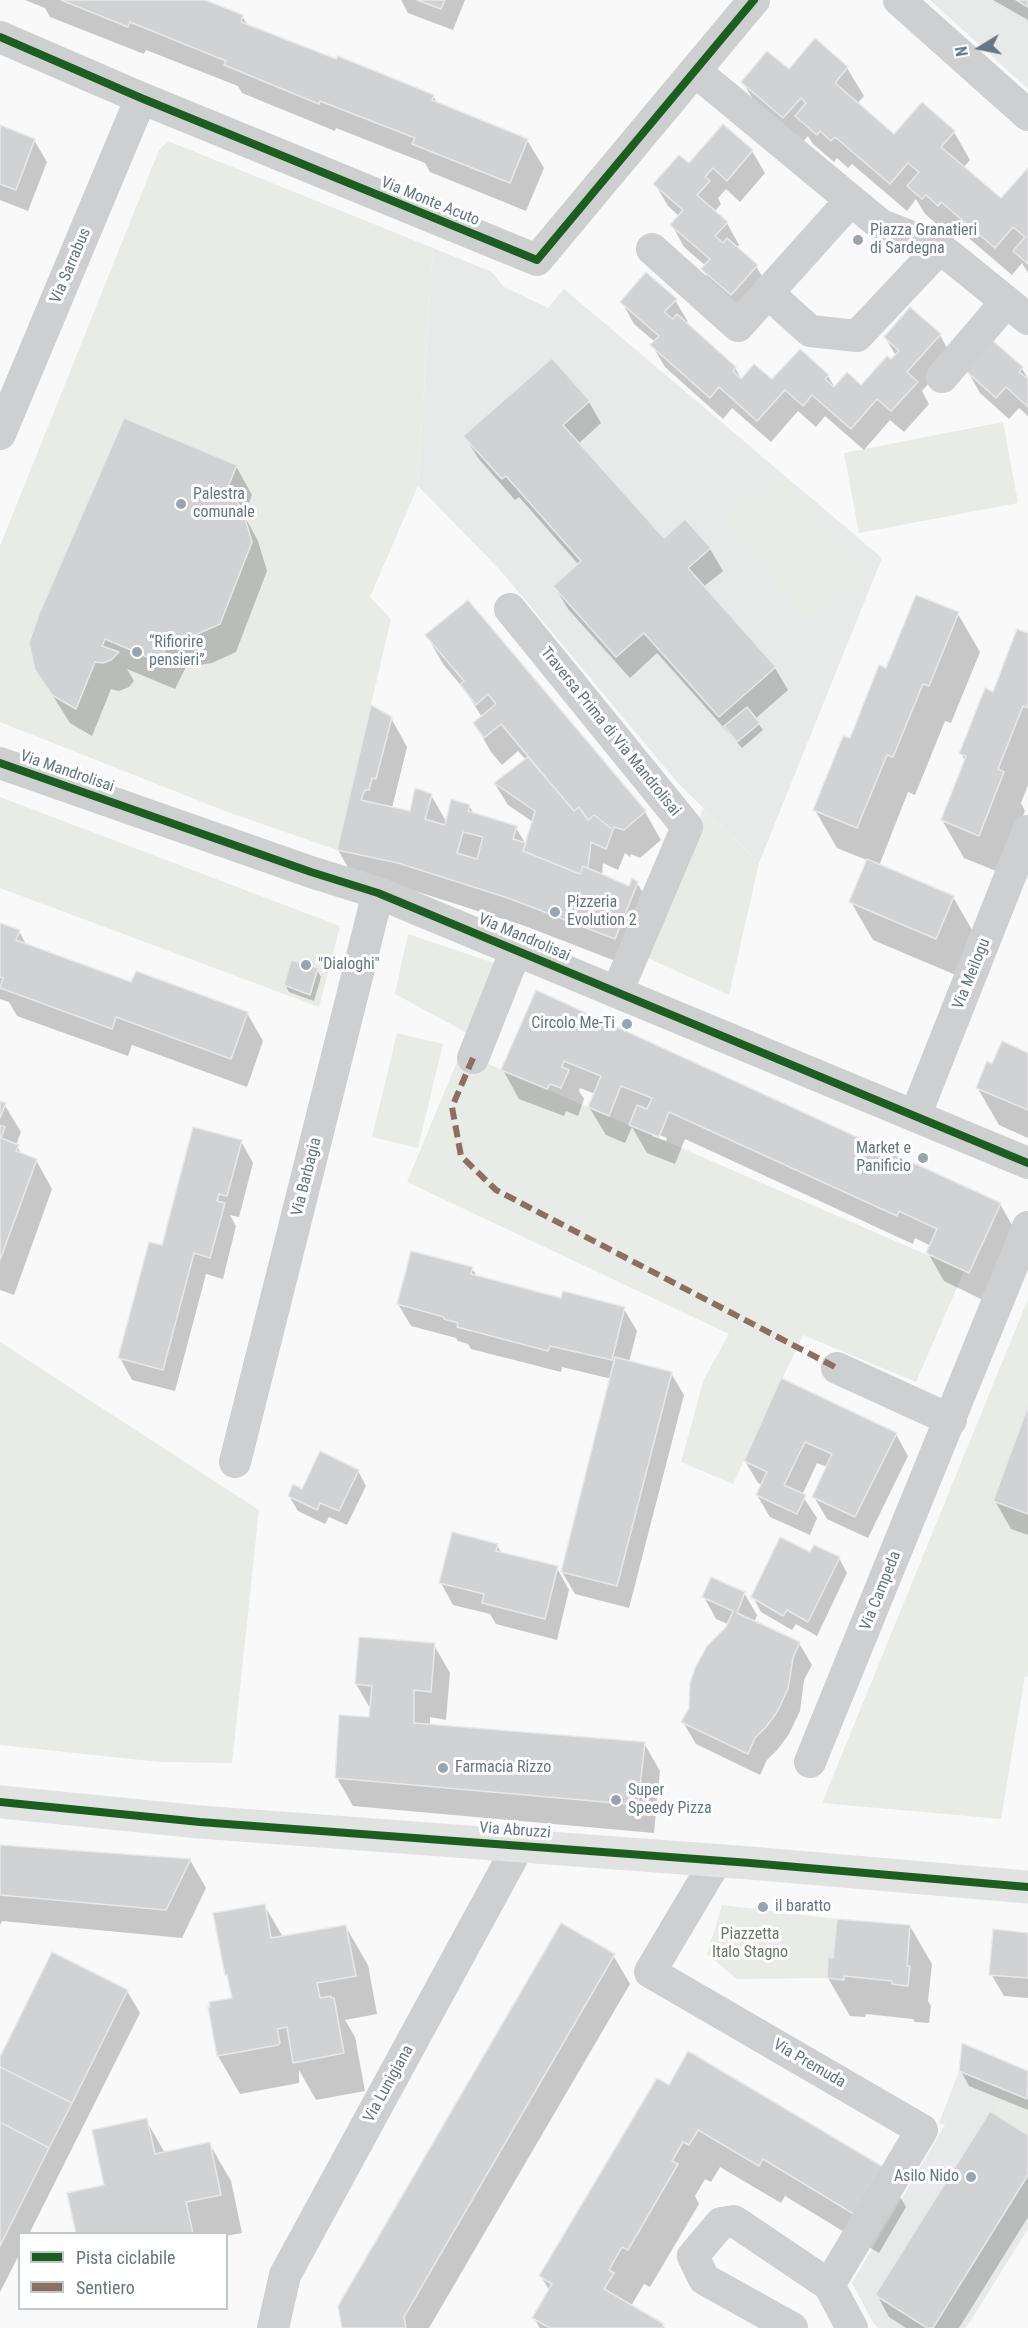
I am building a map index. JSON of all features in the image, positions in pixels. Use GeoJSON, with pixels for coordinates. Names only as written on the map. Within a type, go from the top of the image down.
{"type":"FeatureCollection","features":[{"type":"Feature","properties":{"kind":"street","name":"Via Monte Acuto"},"geometry":{"type":"LineString","coordinates":[[0,38],[537,260],[754,0]]}},
{"type":"Feature","properties":{"kind":"street"},"geometry":{"type":"LineString","coordinates":[[899,0],[1028,115]]}},
{"type":"Feature","properties":{"kind":"street"},"geometry":{"type":"LineString","coordinates":[[694,71],[881,225],[940,248],[1017,310],[942,377]]}},
{"type":"Feature","properties":{"kind":"street","name":"Via Sarrabus"},"geometry":{"type":"LineString","coordinates":[[0,434],[141,98]]}},
{"type":"Feature","properties":{"kind":"street"},"geometry":{"type":"LineString","coordinates":[[652,249],[738,326],[851,200]]}},
{"type":"Feature","properties":{"kind":"street"},"geometry":{"type":"LineString","coordinates":[[768,293],[810,331],[857,336],[940,248]]}},
{"type":"Feature","properties":{"kind":"street","name":"Traversa Prima di Via Mandrolisai"},"geometry":{"type":"LineString","coordinates":[[510,609],[687,826],[617,992]]}},
{"type":"Feature","properties":{"kind":"street","name":"Via Mandrolisai"},"geometry":{"type":"LineString","coordinates":[[0,763],[378,893],[1028,1163]]}},
{"type":"Feature","properties":{"kind":"street","name":"Via Meilogu"},"geometry":{"type":"LineString","coordinates":[[915,1116],[1028,831]]}},
{"type":"Feature","properties":{"kind":"street","name":"Via Barbagia"},"geometry":{"type":"LineString","coordinates":[[235,1462],[378,893]]}},
{"type":"Feature","properties":{"kind":"street"},"geometry":{"type":"LineString","coordinates":[[473,1058],[516,950]]}},
{"type":"Feature","properties":{"kind":"street","name":"Via Campeda"},"geometry":{"type":"LineString","coordinates":[[810,1762],[1028,1227]]}},
{"type":"Feature","properties":{"kind":"street"},"geometry":{"type":"LineString","coordinates":[[837,1368],[951,1419]]}},
{"type":"Feature","properties":{"kind":"street","name":"Via Abruzzi"},"geometry":{"type":"LineString","coordinates":[[0,1802],[200,1822],[519,1845],[1028,1887]]}},
{"type":"Feature","properties":{"kind":"street","name":"Via Lunigiana"},"geometry":{"type":"LineString","coordinates":[[273,2328],[285,2275],[519,1845]]}},
{"type":"Feature","properties":{"kind":"street","name":"Via Premuda"},"geometry":{"type":"LineString","coordinates":[[716,1861],[650,1972],[922,2130],[829,2285]]}},
{"type":"Feature","properties":{"kind":"street"},"geometry":{"type":"LineString","coordinates":[[792,2328],[704,2279],[693,2256],[721,2223],[734,2221],[829,2285],[852,2328]]}},
{"type":"Feature","properties":{"kind":"shaded area"},"geometry":{"type":"Polygon","coordinates":[[[930,0],[1028,0],[1028,89],[930,0]]]}},
{"type":"Feature","properties":{"kind":"shaded area"},"geometry":{"type":"Polygon","coordinates":[[[433,248],[492,272],[504,287],[548,308],[564,289],[882,558],[759,863],[677,782],[501,571],[418,486],[433,248]]]}},
{"type":"Feature","properties":{"kind":"shaded area","name":"Asilo Nido"},"geometry":{"type":"Polygon","coordinates":[[[959,2071],[1028,2099],[1028,2229],[966,2328],[878,2328],[852,2283],[945,2125],[939,2123],[959,2071]]]}},
{"type":"Feature","properties":{"kind":"green space","name":"Palestra comunale"},"geometry":{"type":"Polygon","coordinates":[[[168,141],[433,248],[418,486],[370,597],[391,619],[337,850],[225,811],[0,722],[0,546],[159,150],[168,141]]]}},
{"type":"Feature","properties":{"kind":"green space"},"geometry":{"type":"Polygon","coordinates":[[[1003,422],[1018,503],[859,533],[844,453],[1003,422]]]}},
{"type":"Feature","properties":{"kind":"green space"},"geometry":{"type":"Polygon","coordinates":[[[780,476],[865,573],[811,621],[725,524],[780,476]]]}},
{"type":"Feature","properties":{"kind":"green space"},"geometry":{"type":"Polygon","coordinates":[[[0,797],[340,926],[319,1007],[0,888],[0,797]]]}},
{"type":"Feature","properties":{"kind":"green space"},"geometry":{"type":"Polygon","coordinates":[[[703,808],[759,863],[729,995],[648,958],[703,808]]]}},
{"type":"Feature","properties":{"kind":"green space"},"geometry":{"type":"Polygon","coordinates":[[[408,934],[494,963],[469,1034],[395,994],[408,934]]]}},
{"type":"Feature","properties":{"kind":"green space"},"geometry":{"type":"Polygon","coordinates":[[[397,1033],[443,1044],[418,1148],[372,1137],[397,1033]]]}},
{"type":"Feature","properties":{"kind":"green space"},"geometry":{"type":"Polygon","coordinates":[[[461,1052],[964,1271],[916,1382],[803,1335],[733,1484],[681,1462],[704,1379],[729,1334],[407,1182],[461,1052]]]}},
{"type":"Feature","properties":{"kind":"green space"},"geometry":{"type":"Polygon","coordinates":[[[1028,1299],[1028,1406],[993,1501],[1028,1514],[1028,1677],[1025,1676],[1001,1819],[822,1803],[1028,1299]]]}},
{"type":"Feature","properties":{"kind":"green space"},"geometry":{"type":"Polygon","coordinates":[[[0,1342],[259,1510],[232,1763],[160,1762],[0,1745],[0,1342]]]}},
{"type":"Feature","properties":{"kind":"green space","name":"Piazzetta Italo Stagno"},"geometry":{"type":"Polygon","coordinates":[[[722,1905],[837,1919],[833,1958],[828,1958],[827,1978],[737,1979],[707,1954],[722,1905]]]}},
{"type":"Feature","properties":{"kind":"green space"},"geometry":{"type":"Polygon","coordinates":[[[1006,2091],[1028,2105],[1028,2135],[993,2112],[1006,2091]]]}},
{"type":"Feature","properties":{"kind":"building"},"geometry":{"type":"Polygon","coordinates":[[[61,0],[205,0],[243,15],[241,22],[336,59],[338,56],[434,95],[432,100],[528,139],[510,183],[412,144],[415,138],[320,101],[319,104],[224,65],[226,61],[130,22],[128,27],[61,0]]]}},
{"type":"Feature","properties":{"kind":"building"},"geometry":{"type":"Polygon","coordinates":[[[417,0],[445,0],[441,9],[417,0]]]}},
{"type":"Feature","properties":{"kind":"building"},"geometry":{"type":"Polygon","coordinates":[[[1016,0],[1028,0],[1028,7],[1016,0]]]}},
{"type":"Feature","properties":{"kind":"building"},"geometry":{"type":"Polygon","coordinates":[[[815,38],[848,67],[835,83],[894,134],[922,102],[955,131],[941,147],[1001,198],[1028,168],[1028,264],[1013,251],[1025,237],[1013,227],[995,248],[941,202],[938,206],[926,195],[922,199],[907,186],[919,172],[908,163],[890,184],[835,137],[831,141],[820,131],[817,135],[795,116],[806,103],[801,98],[783,118],[741,82],[767,51],[789,69],[815,38]]]}},
{"type":"Feature","properties":{"kind":"building"},"geometry":{"type":"Polygon","coordinates":[[[723,124],[753,150],[727,181],[713,168],[705,177],[710,181],[697,195],[728,222],[715,236],[723,243],[727,238],[758,265],[731,295],[701,269],[710,259],[670,225],[683,210],[653,184],[679,155],[689,163],[723,124]]]}},
{"type":"Feature","properties":{"kind":"building"},"geometry":{"type":"Polygon","coordinates":[[[0,125],[35,139],[16,190],[0,184],[0,125]]]}},
{"type":"Feature","properties":{"kind":"building"},"geometry":{"type":"Polygon","coordinates":[[[646,272],[677,299],[664,312],[673,319],[677,314],[736,367],[733,371],[741,379],[754,364],[772,379],[800,349],[829,375],[825,379],[834,387],[847,372],[861,385],[887,356],[891,359],[899,351],[884,337],[910,307],[941,334],[907,372],[918,382],[891,411],[877,399],[851,429],[812,395],[803,406],[785,390],[757,421],[719,387],[710,398],[650,345],[659,336],[620,302],[646,272]]]}},
{"type":"Feature","properties":{"kind":"building"},"geometry":{"type":"Polygon","coordinates":[[[993,341],[1023,367],[1019,372],[1028,379],[1028,407],[1006,387],[996,398],[966,371],[993,341]]]}},
{"type":"Feature","properties":{"kind":"building"},"geometry":{"type":"Polygon","coordinates":[[[552,358],[590,401],[563,425],[664,538],[685,519],[711,548],[688,568],[776,667],[719,717],[644,633],[616,657],[553,586],[581,561],[506,476],[502,479],[463,436],[552,358]]]}},
{"type":"Feature","properties":{"kind":"building"},"geometry":{"type":"Polygon","coordinates":[[[124,418],[237,465],[228,487],[243,511],[252,542],[220,624],[195,635],[170,640],[159,662],[105,639],[102,646],[119,652],[111,660],[103,663],[95,662],[76,709],[52,695],[35,670],[29,643],[39,614],[124,418]]]}},
{"type":"Feature","properties":{"kind":"building"},"geometry":{"type":"Polygon","coordinates":[[[916,595],[959,612],[929,686],[923,684],[893,757],[887,755],[857,828],[813,810],[843,736],[850,738],[879,665],[886,668],[916,595]]]}},
{"type":"Feature","properties":{"kind":"building"},"geometry":{"type":"Polygon","coordinates":[[[468,600],[646,811],[624,830],[614,827],[613,830],[594,815],[588,820],[579,807],[574,811],[501,724],[484,738],[473,723],[496,704],[488,694],[476,705],[460,684],[464,681],[425,635],[468,600]]]}},
{"type":"Feature","properties":{"kind":"building"},"geometry":{"type":"Polygon","coordinates":[[[1017,629],[1028,633],[1028,708],[1023,706],[998,769],[1004,772],[979,836],[941,820],[966,756],[959,754],[985,688],[993,692],[1017,629]]]}},
{"type":"Feature","properties":{"kind":"building"},"geometry":{"type":"Polygon","coordinates":[[[371,705],[392,717],[376,779],[372,778],[369,790],[365,790],[361,800],[410,811],[415,788],[432,794],[425,819],[445,825],[451,799],[470,805],[468,811],[517,826],[513,839],[526,843],[523,851],[580,874],[583,866],[629,886],[632,878],[638,882],[615,939],[508,898],[398,863],[337,850],[371,705]],[[463,832],[457,853],[477,859],[483,837],[463,832]]]}},
{"type":"Feature","properties":{"kind":"building"},"geometry":{"type":"Polygon","coordinates":[[[747,707],[760,723],[737,742],[724,726],[747,707]]]}},
{"type":"Feature","properties":{"kind":"building"},"geometry":{"type":"Polygon","coordinates":[[[528,757],[574,811],[579,807],[588,820],[594,815],[613,830],[606,849],[591,842],[588,868],[583,866],[580,874],[523,851],[535,811],[494,783],[528,757]]]}},
{"type":"Feature","properties":{"kind":"building"},"geometry":{"type":"Polygon","coordinates":[[[867,859],[954,896],[936,939],[849,902],[867,859]]]}},
{"type":"Feature","properties":{"kind":"building"},"geometry":{"type":"Polygon","coordinates":[[[0,923],[20,930],[16,940],[131,982],[136,971],[248,1012],[231,1059],[116,1017],[112,1029],[0,988],[3,978],[0,977],[0,923]]]}},
{"type":"Feature","properties":{"kind":"building"},"geometry":{"type":"Polygon","coordinates":[[[291,960],[318,968],[310,995],[284,985],[291,960]]]}},
{"type":"Feature","properties":{"kind":"building"},"geometry":{"type":"Polygon","coordinates":[[[536,990],[1001,1203],[969,1273],[926,1253],[937,1229],[899,1211],[897,1216],[669,1112],[659,1137],[629,1125],[637,1105],[647,1109],[652,1098],[621,1086],[609,1116],[588,1107],[601,1076],[564,1061],[562,1067],[569,1070],[561,1088],[550,1084],[547,1089],[501,1070],[536,990]]]}},
{"type":"Feature","properties":{"kind":"building"},"geometry":{"type":"Polygon","coordinates":[[[1002,1041],[1028,1053],[1028,1110],[976,1088],[987,1061],[992,1064],[1002,1041]]]}},
{"type":"Feature","properties":{"kind":"building"},"geometry":{"type":"Polygon","coordinates":[[[0,1101],[6,1103],[0,1118],[0,1101]]]}},
{"type":"Feature","properties":{"kind":"building"},"geometry":{"type":"Polygon","coordinates":[[[0,1125],[5,1127],[1,1138],[19,1145],[16,1151],[37,1159],[0,1260],[0,1125]]]}},
{"type":"Feature","properties":{"kind":"building"},"geometry":{"type":"Polygon","coordinates":[[[193,1127],[242,1140],[227,1196],[219,1194],[217,1201],[225,1203],[210,1258],[194,1253],[163,1370],[118,1358],[149,1242],[162,1245],[193,1127]]]}},
{"type":"Feature","properties":{"kind":"building"},"geometry":{"type":"Polygon","coordinates":[[[411,1251],[473,1267],[471,1274],[561,1298],[563,1291],[625,1307],[612,1360],[550,1346],[548,1351],[457,1327],[458,1323],[444,1319],[444,1317],[397,1304],[411,1251]]]}},
{"type":"Feature","properties":{"kind":"building"},"geometry":{"type":"Polygon","coordinates":[[[615,1357],[672,1372],[617,1586],[561,1572],[615,1357]]]}},
{"type":"Feature","properties":{"kind":"building"},"geometry":{"type":"Polygon","coordinates":[[[781,1378],[897,1433],[855,1517],[812,1497],[832,1454],[805,1442],[784,1485],[806,1495],[797,1514],[756,1495],[767,1472],[744,1461],[781,1378]]]}},
{"type":"Feature","properties":{"kind":"building"},"geometry":{"type":"Polygon","coordinates":[[[1028,1406],[1028,1514],[993,1501],[1028,1406]]]}},
{"type":"Feature","properties":{"kind":"building"},"geometry":{"type":"Polygon","coordinates":[[[320,1451],[359,1470],[339,1511],[320,1503],[317,1510],[288,1496],[293,1484],[302,1489],[320,1451]]]}},
{"type":"Feature","properties":{"kind":"building"},"geometry":{"type":"Polygon","coordinates":[[[452,1532],[498,1544],[496,1551],[558,1566],[545,1619],[482,1603],[484,1594],[439,1583],[452,1532]]]}},
{"type":"Feature","properties":{"kind":"building"},"geometry":{"type":"Polygon","coordinates":[[[780,1537],[810,1552],[814,1545],[840,1557],[808,1622],[787,1610],[783,1616],[751,1597],[780,1537]]]}},
{"type":"Feature","properties":{"kind":"building"},"geometry":{"type":"Polygon","coordinates":[[[711,1577],[745,1592],[737,1613],[800,1642],[793,1658],[788,1689],[777,1712],[755,1738],[748,1754],[681,1722],[689,1708],[690,1683],[695,1668],[707,1646],[726,1627],[733,1611],[702,1597],[711,1577]]]}},
{"type":"Feature","properties":{"kind":"building"},"geometry":{"type":"Polygon","coordinates":[[[359,1637],[435,1643],[431,1692],[414,1690],[414,1723],[645,1742],[638,1805],[335,1778],[339,1715],[369,1717],[372,1686],[355,1684],[359,1637]]]}},
{"type":"Feature","properties":{"kind":"building"},"geometry":{"type":"Polygon","coordinates":[[[0,1845],[191,1859],[166,1910],[0,1895],[0,1845]]]}},
{"type":"Feature","properties":{"kind":"building"},"geometry":{"type":"Polygon","coordinates":[[[265,1904],[271,1938],[346,1925],[356,1976],[317,1983],[320,1998],[331,1996],[334,1998],[344,2053],[293,2063],[287,2027],[277,2029],[280,2043],[278,2045],[217,2056],[209,2002],[232,1998],[227,1975],[225,1975],[213,1913],[265,1904]]]}},
{"type":"Feature","properties":{"kind":"building"},"geometry":{"type":"Polygon","coordinates":[[[837,1919],[910,1925],[908,1986],[892,1984],[892,1981],[844,1976],[844,1980],[827,1978],[828,1957],[833,1958],[837,1919]]]}},
{"type":"Feature","properties":{"kind":"building"},"geometry":{"type":"Polygon","coordinates":[[[561,1923],[615,1954],[404,2317],[406,2328],[342,2328],[338,2306],[561,1923]]]}},
{"type":"Feature","properties":{"kind":"building"},"geometry":{"type":"Polygon","coordinates":[[[993,1929],[1028,1933],[1028,1978],[989,1975],[993,1929]]]}},
{"type":"Feature","properties":{"kind":"building"},"geometry":{"type":"Polygon","coordinates":[[[52,1952],[128,1990],[72,2103],[0,2067],[0,2057],[52,1952]]]}},
{"type":"Feature","properties":{"kind":"building"},"geometry":{"type":"Polygon","coordinates":[[[962,2043],[1028,2071],[1027,2099],[959,2071],[962,2043]]]}},
{"type":"Feature","properties":{"kind":"building"},"geometry":{"type":"Polygon","coordinates":[[[688,2051],[885,2168],[857,2216],[763,2159],[759,2166],[698,2130],[689,2145],[683,2142],[672,2161],[678,2164],[628,2250],[622,2247],[609,2270],[614,2273],[604,2289],[664,2324],[662,2328],[550,2328],[532,2318],[552,2284],[539,2276],[657,2078],[669,2085],[688,2051]]]}},
{"type":"Feature","properties":{"kind":"building"},"geometry":{"type":"Polygon","coordinates":[[[0,2067],[72,2103],[49,2148],[0,2122],[0,2067]]]}},
{"type":"Feature","properties":{"kind":"building"},"geometry":{"type":"Polygon","coordinates":[[[990,2111],[1028,2135],[1028,2175],[933,2328],[927,2328],[875,2295],[990,2111]]]}},
{"type":"Feature","properties":{"kind":"building"},"geometry":{"type":"Polygon","coordinates":[[[147,2118],[155,2154],[210,2142],[221,2195],[186,2202],[193,2232],[76,2232],[67,2193],[104,2185],[92,2130],[147,2118]]]}},
{"type":"Feature","properties":{"kind":"building"},"geometry":{"type":"Polygon","coordinates":[[[0,2122],[49,2148],[0,2246],[0,2122]]]}},
{"type":"Feature","properties":{"kind":"marked path"},"geometry":{"type":"LineString","coordinates":[[473,1058],[452,1107],[461,1156],[496,1190],[837,1368]]}},
{"type":"Feature","properties":{"kind":"cycle path"},"geometry":{"type":"LineString","coordinates":[[0,37],[141,98],[537,260],[754,0]]}},
{"type":"Feature","properties":{"kind":"cycle path"},"geometry":{"type":"LineString","coordinates":[[0,763],[311,872],[378,893],[1028,1163]]}},
{"type":"Feature","properties":{"kind":"cycle path"},"geometry":{"type":"LineString","coordinates":[[0,1802],[200,1822],[750,1863],[1028,1887]]}},
{"type":"Feature","properties":{"kind":"place","name":"Piazza Granatieri di Sardegna"},"geometry":{"type":"Point","coordinates":[858,240]}},
{"type":"Feature","properties":{"kind":"place","name":"Palestra comunale"},"geometry":{"type":"Point","coordinates":[181,504]}},
{"type":"Feature","properties":{"kind":"place","name":"“Rifiorire pensieri”"},"geometry":{"type":"Point","coordinates":[137,652]}},
{"type":"Feature","properties":{"kind":"place","name":"Pizzeria Evolution 2"},"geometry":{"type":"Point","coordinates":[555,912]}},
{"type":"Feature","properties":{"kind":"place","name":"\"Dialoghi\""},"geometry":{"type":"Point","coordinates":[306,965]}},
{"type":"Feature","properties":{"kind":"place","name":"Circolo Me-Ti"},"geometry":{"type":"Point","coordinates":[627,1024]}},
{"type":"Feature","properties":{"kind":"place","name":"Market e Panificio"},"geometry":{"type":"Point","coordinates":[923,1158]}},
{"type":"Feature","properties":{"kind":"place","name":"Farmacia Rizzo"},"geometry":{"type":"Point","coordinates":[443,1768]}},
{"type":"Feature","properties":{"kind":"place","name":"Super Speedy Pizza"},"geometry":{"type":"Point","coordinates":[616,1800]}},
{"type":"Feature","properties":{"kind":"place","name":"il baratto"},"geometry":{"type":"Point","coordinates":[763,1907]}},
{"type":"Feature","properties":{"kind":"place","name":"Asilo Nido"},"geometry":{"type":"Point","coordinates":[971,2177]}}]}
